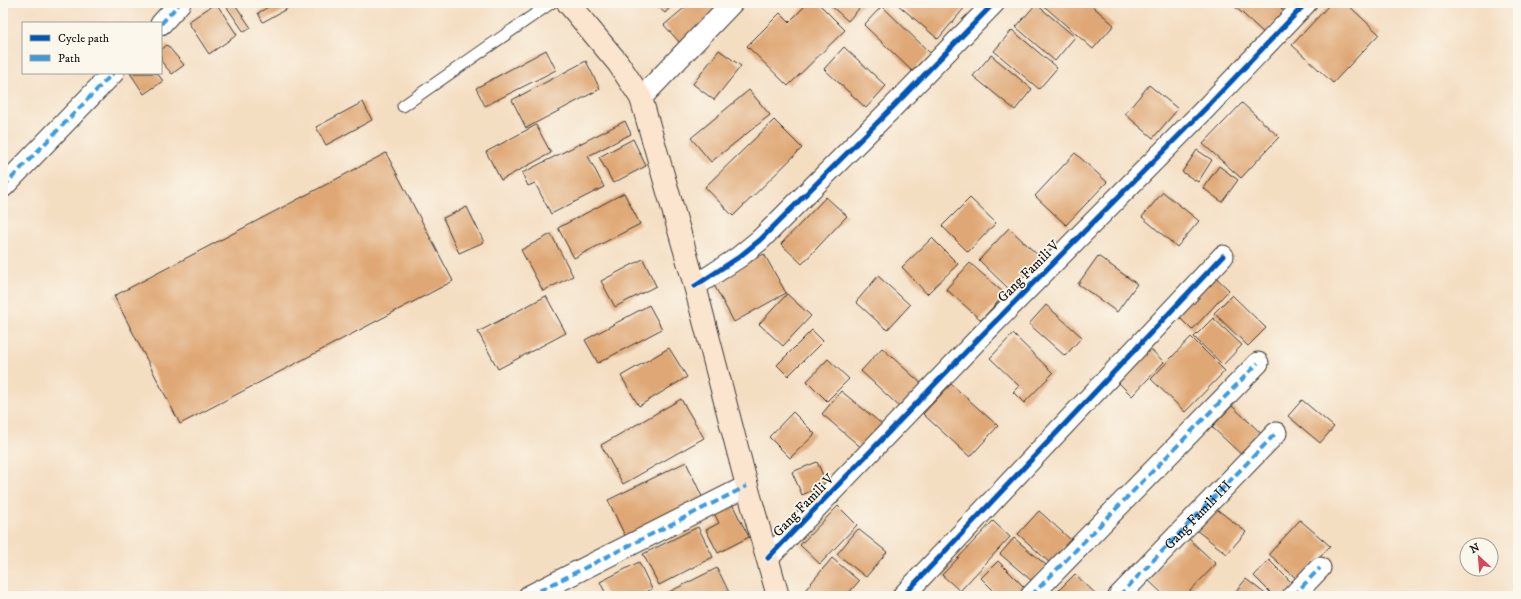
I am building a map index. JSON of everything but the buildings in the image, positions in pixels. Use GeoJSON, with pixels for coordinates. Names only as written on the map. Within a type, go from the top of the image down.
{"type":"FeatureCollection","features":[{"type":"Feature","properties":{"kind":"main road"},"geometry":{"type":"LineString","coordinates":[[568,3],[618,63],[641,98],[695,286],[747,486],[778,596]]}},
{"type":"Feature","properties":{"kind":"street"},"geometry":{"type":"LineString","coordinates":[[162,23],[180,3]]}},
{"type":"Feature","properties":{"kind":"street"},"geometry":{"type":"LineString","coordinates":[[641,98],[732,3]]}},
{"type":"Feature","properties":{"kind":"street"},"geometry":{"type":"LineString","coordinates":[[695,286],[739,257],[760,240],[886,115],[994,3]]}},
{"type":"Feature","properties":{"kind":"street","name":"Gang Famili V"},"geometry":{"type":"LineString","coordinates":[[768,558],[983,334],[1206,109],[1306,3]]}},
{"type":"Feature","properties":{"kind":"street"},"geometry":{"type":"LineString","coordinates":[[3,187],[112,74]]}},
{"type":"Feature","properties":{"kind":"street"},"geometry":{"type":"LineString","coordinates":[[903,596],[1223,256]]}},
{"type":"Feature","properties":{"kind":"street"},"geometry":{"type":"LineString","coordinates":[[1031,596],[1258,363]]}},
{"type":"Feature","properties":{"kind":"street","name":"Gang Famili III"},"geometry":{"type":"LineString","coordinates":[[1119,596],[1276,433]]}},
{"type":"Feature","properties":{"kind":"street"},"geometry":{"type":"LineString","coordinates":[[529,596],[747,486]]}},
{"type":"Feature","properties":{"kind":"street"},"geometry":{"type":"LineString","coordinates":[[1293,596],[1320,568]]}},
{"type":"Feature","properties":{"kind":"lane"},"geometry":{"type":"LineString","coordinates":[[403,106],[552,3]]}},
{"type":"Feature","properties":{"kind":"marked path"},"geometry":{"type":"LineString","coordinates":[[162,23],[180,3]]}},
{"type":"Feature","properties":{"kind":"marked path"},"geometry":{"type":"LineString","coordinates":[[3,187],[112,74]]}},
{"type":"Feature","properties":{"kind":"marked path"},"geometry":{"type":"LineString","coordinates":[[1031,596],[1258,363]]}},
{"type":"Feature","properties":{"kind":"marked path"},"geometry":{"type":"LineString","coordinates":[[1119,596],[1276,433]]}},
{"type":"Feature","properties":{"kind":"marked path"},"geometry":{"type":"LineString","coordinates":[[529,596],[747,486]]}},
{"type":"Feature","properties":{"kind":"marked path"},"geometry":{"type":"LineString","coordinates":[[1293,596],[1320,568]]}},
{"type":"Feature","properties":{"kind":"cycle path"},"geometry":{"type":"LineString","coordinates":[[695,286],[739,257],[760,240],[994,3]]}},
{"type":"Feature","properties":{"kind":"cycle path"},"geometry":{"type":"LineString","coordinates":[[768,558],[983,334],[1205,109],[1306,3]]}},
{"type":"Feature","properties":{"kind":"cycle path"},"geometry":{"type":"LineString","coordinates":[[903,596],[1223,256]]}}]}
